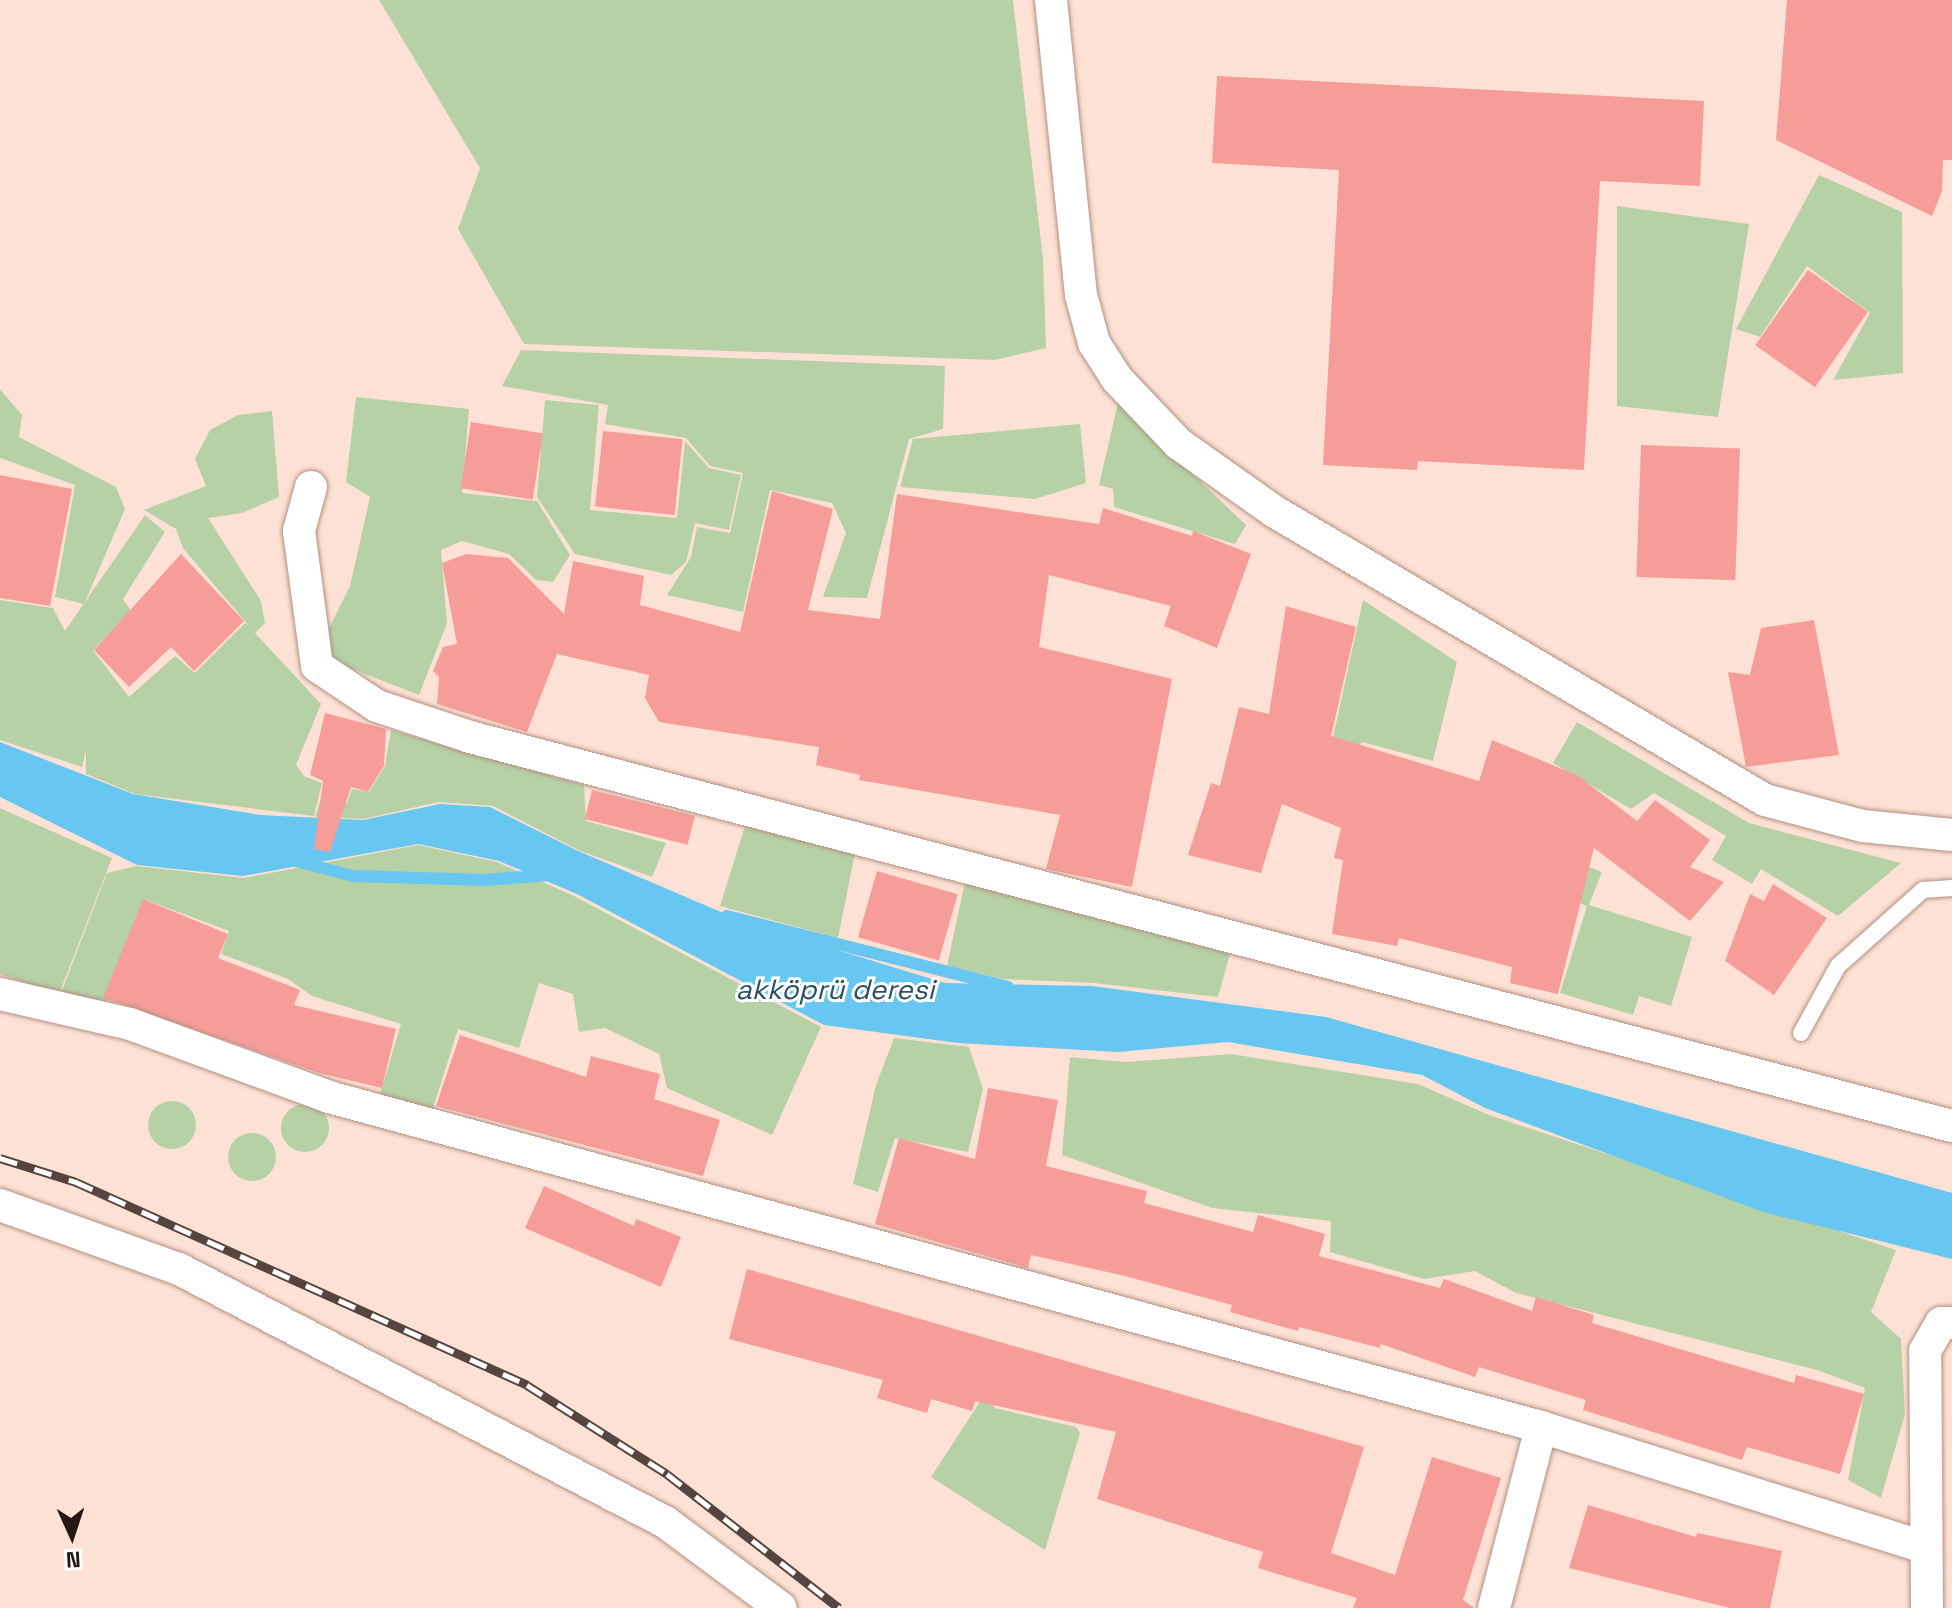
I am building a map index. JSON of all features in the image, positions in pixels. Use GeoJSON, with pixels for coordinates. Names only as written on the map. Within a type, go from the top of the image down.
{"type":"FeatureCollection","features":[{"type":"Feature","properties":{"kind":"street"},"geometry":{"type":"LineString","coordinates":[[1051,0],[1075,248],[1094,343],[1117,379],[1179,444],[1275,512],[1765,800],[1863,826],[1952,835]]}},
{"type":"Feature","properties":{"kind":"street"},"geometry":{"type":"LineString","coordinates":[[311,487],[299,531],[317,666],[377,706],[501,745],[1952,1126]]}},
{"type":"Feature","properties":{"kind":"street"},"geometry":{"type":"LineString","coordinates":[[0,994],[130,1024],[329,1097],[1541,1427],[1925,1547]]}},
{"type":"Feature","properties":{"kind":"street"},"geometry":{"type":"LineString","coordinates":[[0,1205],[193,1276],[665,1522],[781,1608]]}},
{"type":"Feature","properties":{"kind":"street"},"geometry":{"type":"LineString","coordinates":[[1927,1608],[1925,1351],[1941,1323],[1952,1323]]}},
{"type":"Feature","properties":{"kind":"street"},"geometry":{"type":"LineString","coordinates":[[1494,1608],[1541,1427]]}},
{"type":"Feature","properties":{"kind":"lane"},"geometry":{"type":"LineString","coordinates":[[1801,1033],[1838,966],[1923,890],[1952,888]]}},
{"type":"Feature","properties":{"kind":"green space"},"geometry":{"type":"Polygon","coordinates":[[[379,0],[1013,0],[1043,259],[1046,348],[995,360],[524,344],[458,229],[480,168],[379,0]]]}},
{"type":"Feature","properties":{"kind":"green space"},"geometry":{"type":"Polygon","coordinates":[[[1819,175],[1902,212],[1903,373],[1833,380],[1870,313],[1807,266],[1760,337],[1736,329],[1819,175]]]}},
{"type":"Feature","properties":{"kind":"green space"},"geometry":{"type":"Polygon","coordinates":[[[1617,206],[1749,224],[1718,417],[1617,406],[1617,206]]]}},
{"type":"Feature","properties":{"kind":"green space"},"geometry":{"type":"Polygon","coordinates":[[[521,350],[945,366],[943,429],[909,439],[867,598],[823,597],[846,533],[832,503],[770,490],[743,612],[667,595],[691,557],[697,527],[730,533],[743,473],[710,466],[686,438],[605,424],[608,405],[502,386],[521,350]]]}},
{"type":"Feature","properties":{"kind":"green space"},"geometry":{"type":"Polygon","coordinates":[[[0,389],[22,415],[19,437],[116,487],[125,509],[84,604],[55,597],[75,485],[0,458],[0,389]]]}},
{"type":"Feature","properties":{"kind":"green space"},"geometry":{"type":"Polygon","coordinates":[[[356,397],[469,409],[462,493],[537,501],[570,555],[553,582],[536,580],[509,554],[462,541],[441,550],[447,623],[419,695],[329,660],[325,636],[350,586],[370,497],[346,482],[356,397]]]}},
{"type":"Feature","properties":{"kind":"green space"},"geometry":{"type":"Polygon","coordinates":[[[545,400],[599,405],[590,510],[677,518],[685,441],[709,468],[741,475],[729,530],[695,523],[686,562],[671,575],[575,554],[537,497],[545,400]]]}},
{"type":"Feature","properties":{"kind":"green space"},"geometry":{"type":"Polygon","coordinates":[[[1118,403],[1246,525],[1235,544],[1114,507],[1113,489],[1099,485],[1118,403]]]}},
{"type":"Feature","properties":{"kind":"green space"},"geometry":{"type":"Polygon","coordinates":[[[272,411],[279,497],[242,513],[208,518],[261,601],[265,623],[255,633],[321,704],[296,765],[304,776],[322,783],[314,816],[135,794],[86,774],[86,750],[82,767],[0,740],[0,600],[53,608],[65,631],[145,515],[165,532],[123,599],[131,611],[93,650],[129,697],[175,656],[195,673],[245,623],[249,626],[183,548],[176,529],[144,510],[206,486],[195,459],[210,430],[238,415],[272,411]]]}},
{"type":"Feature","properties":{"kind":"green space"},"geometry":{"type":"Polygon","coordinates":[[[1080,424],[1086,483],[1035,499],[900,487],[913,439],[1080,424]]]}},
{"type":"Feature","properties":{"kind":"green space"},"geometry":{"type":"Polygon","coordinates":[[[1363,600],[1457,662],[1433,761],[1362,742],[1348,761],[1332,742],[1363,600]]]}},
{"type":"Feature","properties":{"kind":"green space"},"geometry":{"type":"Polygon","coordinates":[[[1577,722],[1749,823],[1901,863],[1838,916],[1761,869],[1752,884],[1712,860],[1726,836],[1654,793],[1631,809],[1553,763],[1577,722]]]}},
{"type":"Feature","properties":{"kind":"green space"},"geometry":{"type":"Polygon","coordinates":[[[391,730],[584,785],[586,821],[666,843],[652,877],[578,850],[493,806],[439,802],[363,819],[315,817],[321,798],[347,803],[352,789],[369,792],[385,766],[391,730]]]}},
{"type":"Feature","properties":{"kind":"green space"},"geometry":{"type":"Polygon","coordinates":[[[0,808],[112,858],[59,994],[0,974],[0,808]]]}},
{"type":"Feature","properties":{"kind":"green space"},"geometry":{"type":"Polygon","coordinates":[[[745,826],[856,848],[838,938],[720,906],[745,826]]]}},
{"type":"Feature","properties":{"kind":"green space"},"geometry":{"type":"Polygon","coordinates":[[[418,845],[497,862],[574,896],[821,1027],[772,1135],[667,1088],[659,1054],[605,1028],[579,1032],[573,994],[539,983],[519,1048],[458,1029],[428,1124],[376,1107],[401,1024],[312,996],[288,979],[221,954],[229,931],[146,900],[104,1009],[61,993],[107,873],[136,866],[244,878],[418,845]]]}},
{"type":"Feature","properties":{"kind":"green space"},"geometry":{"type":"Polygon","coordinates":[[[1539,846],[1602,872],[1589,905],[1692,937],[1671,1006],[1639,996],[1633,1015],[1560,993],[1587,906],[1525,880],[1539,846]]]}},
{"type":"Feature","properties":{"kind":"green space"},"geometry":{"type":"Polygon","coordinates":[[[965,882],[1230,954],[1218,997],[1093,983],[1002,979],[947,966],[965,882]]]}},
{"type":"Feature","properties":{"kind":"green space"},"geometry":{"type":"Polygon","coordinates":[[[894,1038],[969,1047],[983,1089],[968,1152],[895,1138],[878,1192],[853,1184],[876,1085],[894,1038]]]}},
{"type":"Feature","properties":{"kind":"green space"},"geometry":{"type":"Polygon","coordinates":[[[1231,1054],[1418,1084],[1489,1115],[1896,1250],[1871,1312],[1901,1339],[1905,1414],[1881,1498],[1848,1480],[1865,1388],[1817,1370],[1516,1293],[1475,1271],[1424,1279],[1330,1252],[1331,1221],[1212,1208],[1062,1155],[1070,1057],[1126,1062],[1231,1054]]]}},
{"type":"Feature","properties":{"kind":"green space"},"geometry":{"type":"Polygon","coordinates":[[[172,1101],[189,1108],[196,1125],[189,1142],[172,1149],[155,1142],[148,1125],[155,1108],[172,1101]]]}},
{"type":"Feature","properties":{"kind":"green space"},"geometry":{"type":"Polygon","coordinates":[[[305,1104],[322,1111],[329,1128],[322,1145],[305,1152],[288,1145],[281,1128],[288,1111],[305,1104]]]}},
{"type":"Feature","properties":{"kind":"green space"},"geometry":{"type":"Polygon","coordinates":[[[252,1133],[261,1134],[269,1140],[275,1148],[275,1166],[269,1174],[261,1180],[252,1181],[243,1180],[235,1174],[229,1166],[228,1157],[229,1148],[235,1140],[243,1134],[252,1133]]]}},
{"type":"Feature","properties":{"kind":"green space"},"geometry":{"type":"Polygon","coordinates":[[[985,1394],[995,1408],[1076,1427],[1080,1433],[1045,1550],[931,1477],[985,1394]]]}},
{"type":"Feature","properties":{"kind":"water","name":"akköprü deresi"},"geometry":{"type":"Polygon","coordinates":[[[0,742],[133,794],[260,815],[363,820],[440,804],[490,807],[576,850],[742,921],[945,983],[1092,986],[1326,1017],[1952,1193],[1952,1259],[1763,1212],[1485,1108],[1422,1075],[1228,1042],[1118,1052],[958,1043],[824,1025],[577,894],[499,861],[418,844],[243,876],[137,865],[0,797],[0,742]]]}},
{"type":"Feature","properties":{"kind":"building"},"geometry":{"type":"Polygon","coordinates":[[[1787,0],[1952,0],[1952,160],[1943,160],[1942,191],[1932,216],[1776,140],[1787,0]]]}},
{"type":"Feature","properties":{"kind":"building"},"geometry":{"type":"Polygon","coordinates":[[[1217,76],[1704,101],[1700,186],[1600,181],[1584,470],[1418,461],[1417,470],[1323,465],[1339,170],[1212,163],[1217,76]]]}},
{"type":"Feature","properties":{"kind":"building"},"geometry":{"type":"Polygon","coordinates":[[[1808,270],[1868,312],[1815,387],[1755,345],[1808,270]]]}},
{"type":"Feature","properties":{"kind":"building"},"geometry":{"type":"Polygon","coordinates":[[[471,422],[543,433],[533,500],[461,488],[471,422]]]}},
{"type":"Feature","properties":{"kind":"building"},"geometry":{"type":"Polygon","coordinates":[[[603,431],[683,439],[675,515],[595,507],[603,431]]]}},
{"type":"Feature","properties":{"kind":"building"},"geometry":{"type":"Polygon","coordinates":[[[1641,445],[1740,448],[1735,580],[1636,577],[1641,445]]]}},
{"type":"Feature","properties":{"kind":"building"},"geometry":{"type":"Polygon","coordinates":[[[0,475],[72,489],[50,606],[0,598],[0,475]]]}},
{"type":"Feature","properties":{"kind":"building"},"geometry":{"type":"Polygon","coordinates":[[[772,491],[833,509],[808,610],[880,619],[897,494],[1099,524],[1103,508],[1192,536],[1193,531],[1251,554],[1217,648],[1164,626],[1171,606],[1049,575],[1039,647],[1172,679],[1132,887],[1046,869],[1060,815],[859,780],[860,775],[816,765],[819,747],[659,722],[645,698],[649,675],[557,654],[527,732],[437,704],[439,677],[433,671],[443,647],[457,644],[442,563],[466,554],[508,558],[564,614],[573,561],[644,576],[640,605],[740,632],[772,491]]]}},
{"type":"Feature","properties":{"kind":"building"},"geometry":{"type":"Polygon","coordinates":[[[181,554],[244,621],[194,671],[171,647],[129,687],[94,650],[181,554]]]}},
{"type":"Feature","properties":{"kind":"building"},"geometry":{"type":"Polygon","coordinates":[[[1286,606],[1356,627],[1331,736],[1479,781],[1492,740],[1577,775],[1637,821],[1655,800],[1710,840],[1690,867],[1724,882],[1690,921],[1594,848],[1558,994],[1510,983],[1512,967],[1399,938],[1397,946],[1332,934],[1343,860],[1334,858],[1341,828],[1282,804],[1261,873],[1188,855],[1211,783],[1220,786],[1239,707],[1269,714],[1286,606]]]}},
{"type":"Feature","properties":{"kind":"building"},"geometry":{"type":"Polygon","coordinates":[[[1814,620],[1839,755],[1746,767],[1728,672],[1750,675],[1761,628],[1814,620]]]}},
{"type":"Feature","properties":{"kind":"building"},"geometry":{"type":"Polygon","coordinates":[[[325,713],[386,729],[384,766],[368,792],[351,787],[330,852],[314,849],[323,781],[310,775],[325,713]]]}},
{"type":"Feature","properties":{"kind":"building"},"geometry":{"type":"Polygon","coordinates":[[[592,790],[695,816],[688,845],[585,819],[592,790]]]}},
{"type":"Feature","properties":{"kind":"building"},"geometry":{"type":"Polygon","coordinates":[[[877,871],[958,894],[939,960],[858,937],[877,871]]]}},
{"type":"Feature","properties":{"kind":"building"},"geometry":{"type":"Polygon","coordinates":[[[1773,884],[1827,918],[1774,995],[1725,961],[1750,894],[1764,901],[1773,884]]]}},
{"type":"Feature","properties":{"kind":"building"},"geometry":{"type":"Polygon","coordinates":[[[143,899],[228,934],[218,958],[300,990],[294,1005],[396,1029],[382,1088],[319,1073],[103,998],[143,899]]]}},
{"type":"Feature","properties":{"kind":"building"},"geometry":{"type":"Polygon","coordinates":[[[460,1035],[586,1077],[591,1056],[660,1074],[654,1099],[720,1120],[703,1176],[436,1106],[460,1035]]]}},
{"type":"Feature","properties":{"kind":"building"},"geometry":{"type":"Polygon","coordinates":[[[988,1088],[1058,1100],[1046,1166],[1147,1191],[1144,1203],[1253,1232],[1258,1215],[1325,1234],[1319,1256],[1440,1288],[1444,1279],[1532,1311],[1536,1297],[1594,1315],[1592,1323],[1794,1383],[1796,1375],[1864,1394],[1840,1474],[1747,1447],[1742,1460],[1583,1410],[1586,1400],[1479,1367],[1475,1377],[1381,1344],[1380,1348],[1299,1327],[1298,1331],[1230,1312],[1232,1305],[1125,1276],[1031,1255],[1028,1268],[875,1224],[899,1138],[975,1159],[988,1088]]]}},
{"type":"Feature","properties":{"kind":"building"},"geometry":{"type":"Polygon","coordinates":[[[544,1186],[634,1226],[636,1219],[681,1237],[661,1287],[525,1228],[544,1186]]]}},
{"type":"Feature","properties":{"kind":"building"},"geometry":{"type":"Polygon","coordinates":[[[747,1269],[1364,1447],[1331,1553],[1395,1575],[1432,1457],[1501,1478],[1463,1600],[1474,1608],[1353,1608],[1357,1598],[1258,1568],[1263,1552],[1097,1499],[1116,1432],[975,1401],[972,1411],[931,1399],[927,1413],[877,1398],[883,1380],[729,1339],[747,1269]]]}},
{"type":"Feature","properties":{"kind":"building"},"geometry":{"type":"Polygon","coordinates":[[[1588,1505],[1696,1537],[1697,1533],[1782,1551],[1770,1608],[1730,1608],[1569,1568],[1588,1505]]]}},
{"type":"Feature","properties":{"kind":"waterway"},"geometry":{"type":"LineString","coordinates":[[296,861],[353,876],[485,880],[551,875]]}},
{"type":"Feature","properties":{"kind":"waterway"},"geometry":{"type":"LineString","coordinates":[[727,916],[1008,987]]}},
{"type":"Feature","properties":{"kind":"railway"},"geometry":{"type":"LineString","coordinates":[[0,1158],[76,1182],[527,1385],[667,1474],[839,1608]]}}]}
